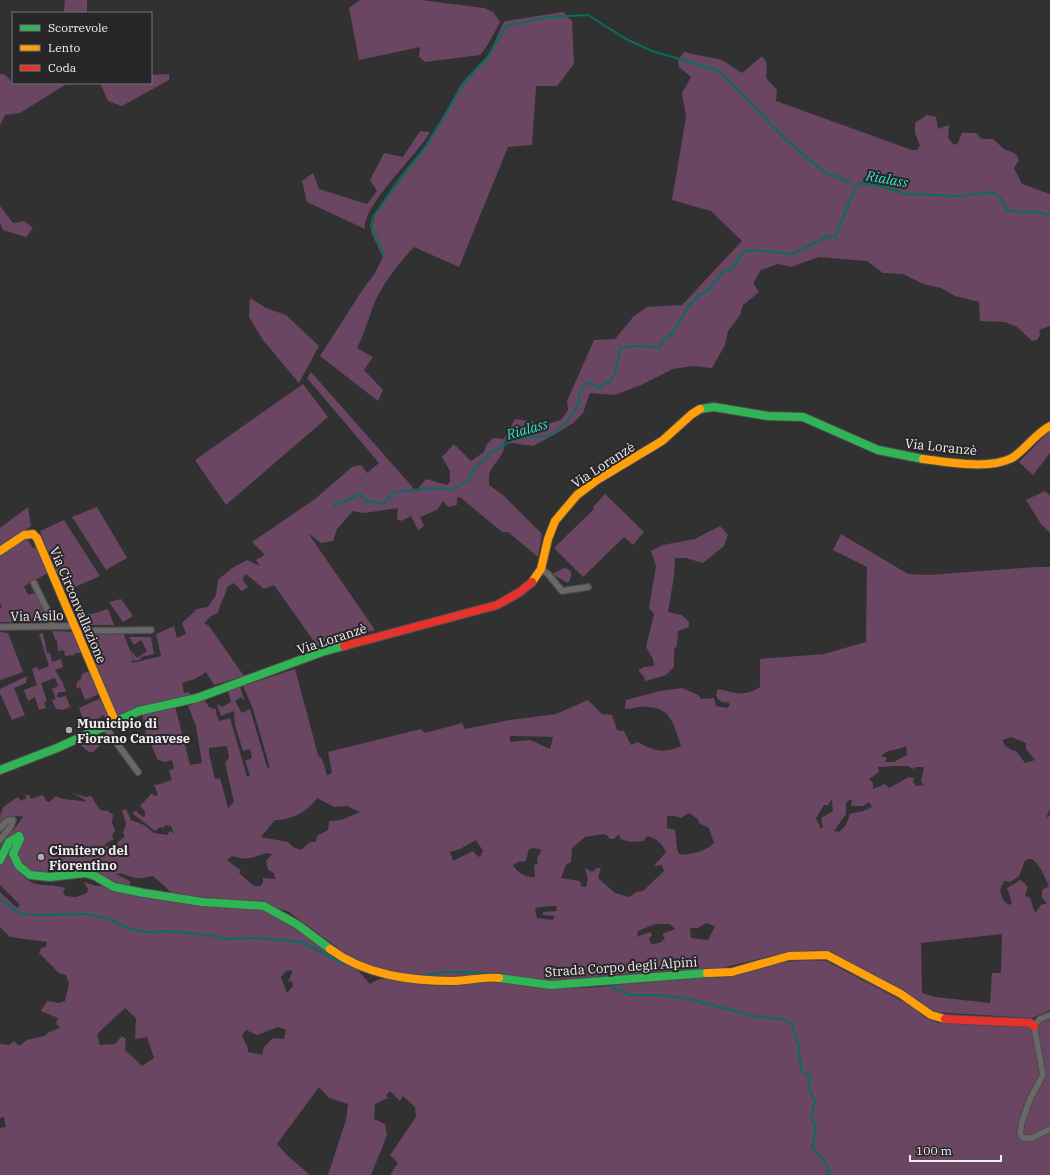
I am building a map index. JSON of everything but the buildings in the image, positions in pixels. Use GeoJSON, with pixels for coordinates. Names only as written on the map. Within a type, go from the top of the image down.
{"type":"FeatureCollection","features":[{"type":"Feature","properties":{"kind":"street","name":"Via Loranzè"},"geometry":{"type":"LineString","coordinates":[[0,770],[57,748],[139,711],[197,698],[322,652],[497,605],[520,592],[532,582],[541,570],[548,539],[555,521],[577,495],[597,480],[662,441],[692,414],[703,408],[714,407],[768,416],[803,417],[878,450],[904,456],[946,462],[986,464],[1002,462],[1013,458],[1041,431],[1050,426]]}},
{"type":"Feature","properties":{"kind":"street","name":"Via Circonvallazione"},"geometry":{"type":"LineString","coordinates":[[0,551],[24,535],[33,534],[37,538],[115,721]]}},
{"type":"Feature","properties":{"kind":"street"},"geometry":{"type":"LineString","coordinates":[[541,570],[548,574],[562,591],[588,587]]}},
{"type":"Feature","properties":{"kind":"street"},"geometry":{"type":"LineString","coordinates":[[34,583],[52,620],[52,626]]}},
{"type":"Feature","properties":{"kind":"street","name":"Via Asilo"},"geometry":{"type":"LineString","coordinates":[[0,627],[52,626],[75,629],[151,630]]}},
{"type":"Feature","properties":{"kind":"street"},"geometry":{"type":"LineString","coordinates":[[105,727],[138,772]]}},
{"type":"Feature","properties":{"kind":"street"},"geometry":{"type":"LineString","coordinates":[[0,828],[7,821],[13,820],[11,826],[0,840]]}},
{"type":"Feature","properties":{"kind":"street","name":"Strada Corpo degli Alpini"},"geometry":{"type":"LineString","coordinates":[[0,860],[11,841],[15,837],[19,836],[13,854],[19,866],[30,874],[50,877],[85,873],[95,876],[114,887],[144,893],[202,902],[264,906],[298,925],[347,960],[379,974],[428,980],[454,980],[490,977],[551,985],[732,972],[789,956],[827,955],[901,994],[931,1016],[940,1018],[1030,1023],[1034,1026]]}},
{"type":"Feature","properties":{"kind":"street"},"geometry":{"type":"LineString","coordinates":[[1050,1015],[1040,1019],[1034,1026],[1043,1075],[1030,1099],[1020,1134],[1023,1138],[1032,1138],[1050,1129]]}},
{"type":"Feature","properties":{"kind":"shaded area"},"geometry":{"type":"Polygon","coordinates":[[[65,0],[87,0],[87,12],[64,12],[65,0]]]}},
{"type":"Feature","properties":{"kind":"shaded area"},"geometry":{"type":"Polygon","coordinates":[[[360,0],[421,0],[484,8],[493,12],[500,22],[487,46],[480,55],[425,62],[419,57],[420,47],[359,60],[349,8],[360,0]]]}},
{"type":"Feature","properties":{"kind":"shaded area"},"geometry":{"type":"Polygon","coordinates":[[[563,12],[572,21],[574,64],[557,86],[536,86],[532,145],[508,147],[459,267],[414,247],[382,288],[374,304],[357,348],[373,357],[364,370],[383,390],[378,401],[320,356],[365,286],[374,275],[383,257],[371,232],[375,215],[435,132],[461,84],[490,53],[505,21],[563,12]]]}},
{"type":"Feature","properties":{"kind":"shaded area"},"geometry":{"type":"Polygon","coordinates":[[[684,52],[722,60],[742,73],[762,56],[767,63],[766,78],[777,90],[776,101],[912,150],[917,150],[920,146],[915,133],[915,123],[927,115],[936,117],[938,129],[949,125],[948,138],[954,145],[958,143],[962,133],[976,133],[982,139],[993,139],[1004,149],[1016,154],[1019,160],[1014,168],[1022,184],[1050,194],[1050,326],[1039,330],[1040,335],[1037,340],[1032,341],[1017,327],[1005,322],[980,321],[979,302],[955,296],[941,288],[923,284],[903,274],[883,273],[867,261],[819,257],[791,267],[778,264],[761,270],[753,283],[759,292],[743,305],[740,315],[728,331],[725,345],[712,368],[693,366],[673,369],[641,385],[615,395],[590,393],[583,413],[573,423],[557,433],[533,446],[504,442],[503,451],[489,475],[489,485],[503,495],[542,534],[538,557],[508,532],[502,532],[460,497],[457,498],[457,505],[448,507],[443,501],[437,510],[420,517],[424,526],[418,530],[411,516],[401,521],[397,519],[398,508],[364,513],[353,511],[337,529],[333,541],[321,543],[308,533],[375,630],[318,647],[274,585],[264,589],[246,574],[242,579],[248,587],[242,591],[234,583],[227,587],[218,613],[211,616],[204,623],[209,626],[244,676],[214,685],[206,672],[195,679],[182,683],[184,693],[189,692],[190,696],[117,718],[100,678],[84,633],[123,632],[133,659],[132,663],[161,656],[156,634],[174,626],[177,638],[186,634],[182,623],[197,609],[208,607],[216,595],[218,580],[232,568],[247,560],[260,566],[256,560],[265,555],[252,542],[315,499],[352,467],[361,465],[367,473],[379,463],[307,378],[311,372],[416,491],[426,479],[447,485],[450,482],[450,471],[442,457],[454,444],[471,461],[484,452],[487,444],[493,438],[504,439],[515,419],[548,424],[561,420],[568,410],[567,401],[594,340],[615,339],[634,316],[647,307],[682,305],[742,241],[711,211],[672,200],[686,117],[682,93],[691,77],[679,67],[678,60],[684,52]]]}},
{"type":"Feature","properties":{"kind":"shaded area"},"geometry":{"type":"Polygon","coordinates":[[[0,74],[5,75],[12,82],[12,84],[66,84],[20,113],[5,115],[0,125],[0,74]]]}},
{"type":"Feature","properties":{"kind":"shaded area"},"geometry":{"type":"Polygon","coordinates":[[[169,74],[169,80],[122,106],[108,101],[100,84],[152,84],[152,75],[169,74]]]}},
{"type":"Feature","properties":{"kind":"shaded area"},"geometry":{"type":"Polygon","coordinates":[[[420,131],[430,132],[372,207],[366,219],[365,229],[307,202],[302,181],[313,173],[319,189],[367,204],[377,191],[370,180],[384,153],[403,157],[420,131]]]}},
{"type":"Feature","properties":{"kind":"shaded area"},"geometry":{"type":"Polygon","coordinates":[[[0,206],[13,223],[24,221],[33,228],[26,237],[3,230],[0,223],[0,206]]]}},
{"type":"Feature","properties":{"kind":"shaded area"},"geometry":{"type":"Polygon","coordinates":[[[250,298],[266,308],[286,315],[319,346],[299,383],[263,340],[249,317],[250,298]]]}},
{"type":"Feature","properties":{"kind":"shaded area"},"geometry":{"type":"Polygon","coordinates":[[[303,384],[328,417],[226,505],[195,460],[303,384]]]}},
{"type":"Feature","properties":{"kind":"shaded area"},"geometry":{"type":"Polygon","coordinates":[[[1050,430],[1050,453],[1033,475],[1019,462],[1050,430]]]}},
{"type":"Feature","properties":{"kind":"shaded area"},"geometry":{"type":"Polygon","coordinates":[[[1045,491],[1050,496],[1050,533],[1041,524],[1026,500],[1045,491]]]}},
{"type":"Feature","properties":{"kind":"shaded area"},"geometry":{"type":"Polygon","coordinates":[[[605,494],[644,532],[633,545],[624,537],[583,577],[554,548],[594,509],[593,507],[605,494]]]}},
{"type":"Feature","properties":{"kind":"shaded area"},"geometry":{"type":"Polygon","coordinates":[[[28,507],[31,526],[0,549],[0,528],[28,507]]]}},
{"type":"Feature","properties":{"kind":"shaded area"},"geometry":{"type":"Polygon","coordinates":[[[97,507],[127,558],[106,570],[72,517],[97,507]]]}},
{"type":"Feature","properties":{"kind":"shaded area"},"geometry":{"type":"Polygon","coordinates":[[[64,520],[100,576],[64,592],[40,531],[64,520]]]}},
{"type":"Feature","properties":{"kind":"shaded area"},"geometry":{"type":"Polygon","coordinates":[[[720,526],[728,535],[724,546],[703,563],[686,558],[675,558],[674,576],[668,612],[682,615],[689,622],[689,627],[678,631],[677,645],[674,650],[674,667],[666,675],[645,681],[644,677],[638,670],[644,667],[654,666],[653,659],[646,647],[654,614],[649,608],[656,566],[651,551],[663,545],[695,539],[720,526]]]}},
{"type":"Feature","properties":{"kind":"shaded area"},"geometry":{"type":"Polygon","coordinates":[[[841,534],[908,574],[929,575],[1050,567],[1050,809],[1046,818],[1050,815],[1050,1010],[1032,1018],[934,1012],[913,997],[826,950],[788,952],[721,968],[611,975],[582,982],[552,983],[488,975],[433,979],[370,967],[346,954],[289,912],[261,903],[248,904],[174,895],[153,876],[138,878],[116,874],[130,881],[130,887],[120,885],[95,871],[34,874],[21,862],[17,856],[24,840],[21,834],[0,854],[2,841],[16,827],[23,817],[10,817],[0,826],[3,808],[18,797],[21,801],[27,798],[25,795],[29,795],[31,799],[43,795],[46,801],[49,802],[56,796],[63,799],[85,802],[85,800],[73,793],[86,797],[91,796],[100,810],[108,811],[113,815],[112,823],[115,830],[112,836],[114,839],[105,844],[104,848],[108,845],[109,851],[115,850],[118,846],[117,843],[125,836],[123,833],[126,823],[122,811],[126,809],[131,820],[144,825],[154,833],[167,835],[170,831],[174,833],[171,826],[165,825],[164,828],[160,827],[155,831],[132,813],[136,811],[143,817],[145,816],[145,811],[140,806],[152,793],[154,796],[158,795],[154,784],[157,785],[172,780],[169,770],[174,769],[172,760],[165,762],[158,760],[146,734],[142,713],[175,706],[190,765],[202,763],[196,726],[188,706],[204,700],[210,708],[216,709],[219,721],[230,718],[247,777],[250,775],[245,761],[252,758],[250,749],[243,751],[235,725],[234,711],[221,716],[217,704],[222,707],[231,702],[228,691],[240,687],[245,702],[241,697],[235,701],[242,713],[250,709],[267,767],[270,768],[253,709],[243,686],[295,669],[318,755],[322,759],[327,775],[332,773],[328,752],[421,729],[425,733],[462,723],[465,729],[510,720],[556,714],[588,700],[602,714],[612,715],[617,730],[624,731],[631,745],[638,742],[649,748],[664,751],[681,746],[672,721],[663,711],[657,708],[649,707],[625,709],[626,700],[660,691],[682,688],[698,695],[701,699],[714,698],[716,706],[727,708],[730,705],[728,702],[722,702],[716,695],[718,689],[735,693],[744,693],[760,687],[760,659],[824,654],[866,642],[867,567],[833,550],[841,534]],[[510,736],[510,742],[530,740],[550,749],[553,737],[510,736]],[[1011,737],[1003,740],[1004,745],[1016,751],[1025,763],[1035,760],[1026,749],[1026,743],[1011,737]],[[227,746],[209,748],[215,779],[220,778],[228,808],[234,802],[225,763],[229,758],[227,746]],[[906,746],[887,752],[881,756],[887,758],[885,762],[894,762],[907,755],[906,746]],[[908,766],[878,767],[879,772],[869,779],[873,783],[873,789],[885,784],[889,788],[909,777],[914,778],[913,782],[916,786],[924,785],[921,782],[924,767],[916,767],[913,769],[908,766]],[[317,798],[304,811],[287,819],[275,820],[261,837],[288,842],[293,847],[301,850],[310,842],[316,842],[317,836],[328,830],[329,821],[341,820],[360,812],[347,806],[334,807],[317,798]],[[832,799],[828,805],[824,805],[816,818],[821,829],[823,827],[821,818],[833,811],[832,799]],[[850,799],[846,803],[846,814],[834,831],[839,832],[846,825],[850,814],[872,807],[869,802],[863,806],[851,806],[852,801],[850,799]],[[689,813],[681,818],[667,816],[667,828],[675,830],[679,854],[698,852],[714,843],[709,828],[699,823],[698,819],[689,813]],[[604,834],[585,837],[572,848],[571,862],[566,865],[561,878],[580,881],[581,886],[586,887],[588,879],[585,868],[592,872],[597,868],[601,868],[598,878],[615,893],[629,897],[637,892],[643,891],[664,871],[662,865],[654,866],[666,852],[661,844],[647,836],[644,841],[631,842],[620,839],[619,834],[614,839],[610,839],[604,834]],[[476,840],[460,849],[450,852],[453,861],[473,851],[478,857],[482,855],[481,853],[483,851],[476,840]],[[534,848],[529,849],[524,862],[520,861],[513,865],[522,874],[529,877],[535,877],[534,865],[538,864],[537,858],[542,850],[534,848]],[[266,853],[246,859],[232,856],[227,860],[241,871],[239,873],[254,886],[260,886],[263,883],[263,878],[275,879],[274,873],[268,870],[266,861],[272,854],[266,853]],[[1032,859],[1025,861],[1019,876],[1010,882],[1004,881],[1000,890],[1003,900],[1009,905],[1012,903],[1007,888],[1021,880],[1028,887],[1025,896],[1030,898],[1035,913],[1041,905],[1047,903],[1042,898],[1042,890],[1049,886],[1040,868],[1032,859]],[[557,906],[535,908],[537,918],[553,920],[555,916],[543,915],[543,912],[556,911],[557,906]],[[706,923],[698,928],[690,928],[691,938],[708,940],[715,926],[706,923]],[[655,924],[638,931],[637,937],[650,932],[652,935],[649,939],[651,944],[660,943],[665,938],[662,934],[675,929],[670,924],[655,924]],[[1002,934],[921,943],[922,993],[935,997],[990,1003],[992,973],[1001,973],[1002,934]]]}},
{"type":"Feature","properties":{"kind":"shaded area"},"geometry":{"type":"Polygon","coordinates":[[[26,537],[33,548],[37,547],[48,573],[24,586],[28,595],[37,592],[51,622],[0,622],[0,608],[2,607],[0,604],[0,556],[26,537]]]}},
{"type":"Feature","properties":{"kind":"shaded area"},"geometry":{"type":"Polygon","coordinates":[[[564,568],[571,571],[571,578],[568,583],[552,574],[564,568]]]}},
{"type":"Feature","properties":{"kind":"shaded area"},"geometry":{"type":"Polygon","coordinates":[[[121,599],[133,616],[123,622],[109,602],[121,599]]]}},
{"type":"Feature","properties":{"kind":"shaded area"},"geometry":{"type":"Polygon","coordinates":[[[108,609],[114,625],[79,625],[75,615],[92,614],[108,609]]]}},
{"type":"Feature","properties":{"kind":"shaded area"},"geometry":{"type":"Polygon","coordinates":[[[52,631],[74,632],[81,653],[65,656],[64,650],[58,651],[57,641],[52,631]]]}},
{"type":"Feature","properties":{"kind":"shaded area"},"geometry":{"type":"Polygon","coordinates":[[[0,632],[8,633],[23,672],[0,680],[0,632]]]}},
{"type":"Feature","properties":{"kind":"shaded area"},"geometry":{"type":"Polygon","coordinates":[[[43,633],[47,653],[50,653],[52,662],[61,659],[63,667],[55,670],[63,683],[66,692],[59,692],[57,695],[58,698],[66,696],[71,709],[69,707],[63,710],[56,709],[52,700],[56,699],[52,689],[58,686],[55,678],[41,683],[47,701],[44,703],[46,708],[39,710],[35,697],[28,701],[24,690],[37,685],[32,669],[37,667],[39,670],[49,666],[39,634],[43,633]]]}},
{"type":"Feature","properties":{"kind":"shaded area"},"geometry":{"type":"Polygon","coordinates":[[[129,637],[151,637],[154,654],[141,657],[140,660],[134,661],[130,649],[137,658],[147,651],[141,640],[134,645],[129,637]]]}},
{"type":"Feature","properties":{"kind":"shaded area"},"geometry":{"type":"Polygon","coordinates":[[[90,671],[99,694],[85,700],[80,687],[76,689],[77,682],[81,679],[82,674],[90,671]]]}},
{"type":"Feature","properties":{"kind":"shaded area"},"geometry":{"type":"Polygon","coordinates":[[[27,676],[26,683],[14,688],[25,715],[12,720],[0,693],[0,689],[27,676]]]}},
{"type":"Feature","properties":{"kind":"shaded area"},"geometry":{"type":"Polygon","coordinates":[[[101,698],[111,721],[107,723],[104,715],[94,721],[97,728],[89,733],[79,708],[101,698]]]}},
{"type":"Feature","properties":{"kind":"shaded area"},"geometry":{"type":"Polygon","coordinates":[[[98,732],[105,741],[93,752],[89,752],[76,741],[98,732]]]}},
{"type":"Feature","properties":{"kind":"shaded area"},"geometry":{"type":"Polygon","coordinates":[[[10,850],[17,868],[25,878],[36,884],[65,888],[63,893],[66,896],[76,897],[87,893],[88,889],[84,882],[96,886],[107,886],[125,892],[189,904],[232,908],[258,908],[275,914],[356,968],[370,984],[379,979],[393,979],[493,981],[552,989],[601,987],[674,978],[730,977],[774,963],[810,960],[826,961],[908,1004],[926,1018],[939,1023],[1028,1027],[1050,1019],[1050,1175],[390,1175],[398,1163],[390,1155],[416,1117],[415,1107],[403,1096],[400,1101],[390,1091],[386,1095],[388,1098],[375,1104],[374,1119],[385,1124],[387,1135],[371,1175],[328,1175],[346,1120],[348,1104],[329,1098],[319,1087],[277,1144],[310,1175],[0,1175],[0,1128],[6,1127],[4,1117],[0,1118],[0,1044],[9,1045],[14,1041],[19,1046],[27,1040],[45,1036],[49,1032],[60,1028],[56,1023],[58,1018],[41,1011],[47,1001],[59,1003],[65,1001],[69,984],[66,975],[59,973],[39,953],[41,948],[46,947],[47,942],[10,937],[0,927],[0,892],[17,908],[20,905],[0,885],[0,865],[5,861],[10,850]],[[292,970],[286,971],[281,977],[287,993],[293,986],[292,981],[288,982],[292,970]],[[125,1008],[97,1034],[100,1045],[115,1044],[122,1036],[126,1039],[125,1050],[142,1066],[154,1058],[147,1037],[135,1039],[136,1018],[125,1008]],[[278,1027],[257,1035],[246,1030],[242,1036],[248,1048],[248,1052],[262,1055],[264,1047],[273,1038],[284,1039],[286,1030],[278,1027]]]}},
{"type":"Feature","properties":{"kind":"waterway"},"geometry":{"type":"LineString","coordinates":[[384,255],[371,226],[373,217],[400,178],[425,148],[464,83],[487,58],[506,26],[549,17],[588,15],[626,39],[652,51],[717,70],[784,138],[824,172],[851,182]]}},
{"type":"Feature","properties":{"kind":"waterway","name":"Rialass"},"geometry":{"type":"LineString","coordinates":[[734,266],[743,252],[751,250],[792,254],[829,236],[835,237],[855,188],[859,183],[875,185],[907,194],[961,196],[991,192],[1000,197],[1007,210],[1026,213],[1034,211],[1048,215],[1050,214]]}},
{"type":"Feature","properties":{"kind":"waterway","name":"Rialass"},"geometry":{"type":"LineString","coordinates":[[334,506],[360,494],[366,501],[383,504],[394,492],[433,488],[451,490],[469,480],[475,467],[489,454],[513,440],[529,436],[546,437],[564,425],[579,404],[579,394],[586,384],[589,383],[600,388],[606,383],[609,383],[615,373],[620,349],[634,346],[659,348],[663,340],[672,334],[688,307],[699,295],[706,292],[725,270],[730,270],[734,267]]}},
{"type":"Feature","properties":{"kind":"waterway"},"geometry":{"type":"LineString","coordinates":[[0,901],[3,900],[19,912],[30,915]]}},
{"type":"Feature","properties":{"kind":"waterway"},"geometry":{"type":"LineString","coordinates":[[33,915],[87,914],[109,919],[125,927],[144,932],[168,931],[215,936],[225,939],[256,938],[302,942],[343,964],[345,962]]}},
{"type":"Feature","properties":{"kind":"waterway"},"geometry":{"type":"LineString","coordinates":[[426,975],[444,972],[489,973]]}},
{"type":"Feature","properties":{"kind":"waterway"},"geometry":{"type":"LineString","coordinates":[[595,978],[602,976]]}},
{"type":"Feature","properties":{"kind":"waterway"},"geometry":{"type":"LineString","coordinates":[[539,980],[559,981]]}},
{"type":"Feature","properties":{"kind":"waterway"},"geometry":{"type":"LineString","coordinates":[[610,987],[630,995],[658,995],[689,999],[753,1016],[783,1019],[792,1024],[799,1048],[801,1070],[810,1076],[809,1087],[815,1103],[811,1115],[816,1131],[812,1148],[822,1158],[830,1172],[827,1175]]}},
{"type":"Feature","properties":{"kind":"traffic: fast"},"geometry":{"type":"LineString","coordinates":[[700,409],[714,407],[768,416],[803,417],[878,450],[923,459]]}},
{"type":"Feature","properties":{"kind":"traffic: fast"},"geometry":{"type":"LineString","coordinates":[[0,770],[57,748],[139,711],[197,698],[322,652],[344,646]]}},
{"type":"Feature","properties":{"kind":"traffic: fast"},"geometry":{"type":"LineString","coordinates":[[0,860],[9,842],[19,836],[20,839],[13,854],[19,866],[30,875],[50,877],[85,873],[95,876],[114,887],[144,893],[202,902],[264,906],[298,925],[330,949]]}},
{"type":"Feature","properties":{"kind":"traffic: fast"},"geometry":{"type":"LineString","coordinates":[[499,978],[551,985],[707,973]]}},
{"type":"Feature","properties":{"kind":"traffic: slow"},"geometry":{"type":"LineString","coordinates":[[532,582],[541,569],[548,539],[555,521],[577,495],[597,480],[662,441],[692,414],[700,409]]}},
{"type":"Feature","properties":{"kind":"traffic: slow"},"geometry":{"type":"LineString","coordinates":[[923,459],[968,464],[992,464],[1003,462],[1012,458],[1050,426]]}},
{"type":"Feature","properties":{"kind":"traffic: slow"},"geometry":{"type":"LineString","coordinates":[[0,551],[24,535],[33,534],[37,538],[115,721]]}},
{"type":"Feature","properties":{"kind":"traffic: slow"},"geometry":{"type":"LineString","coordinates":[[330,949],[344,958],[373,971],[404,978],[437,981],[499,978]]}},
{"type":"Feature","properties":{"kind":"traffic: slow"},"geometry":{"type":"LineString","coordinates":[[707,973],[732,972],[789,956],[827,955],[901,994],[931,1015],[945,1019]]}},
{"type":"Feature","properties":{"kind":"traffic: jam"},"geometry":{"type":"LineString","coordinates":[[344,646],[497,605],[520,592],[532,582]]}},
{"type":"Feature","properties":{"kind":"traffic: jam"},"geometry":{"type":"LineString","coordinates":[[945,1019],[1030,1023],[1034,1026]]}},
{"type":"Feature","properties":{"kind":"place","name":"Municipio di Fiorano Canavese"},"geometry":{"type":"Point","coordinates":[69,730]}},
{"type":"Feature","properties":{"kind":"place","name":"Cimitero del Fiorentino"},"geometry":{"type":"Point","coordinates":[41,857]}}]}
